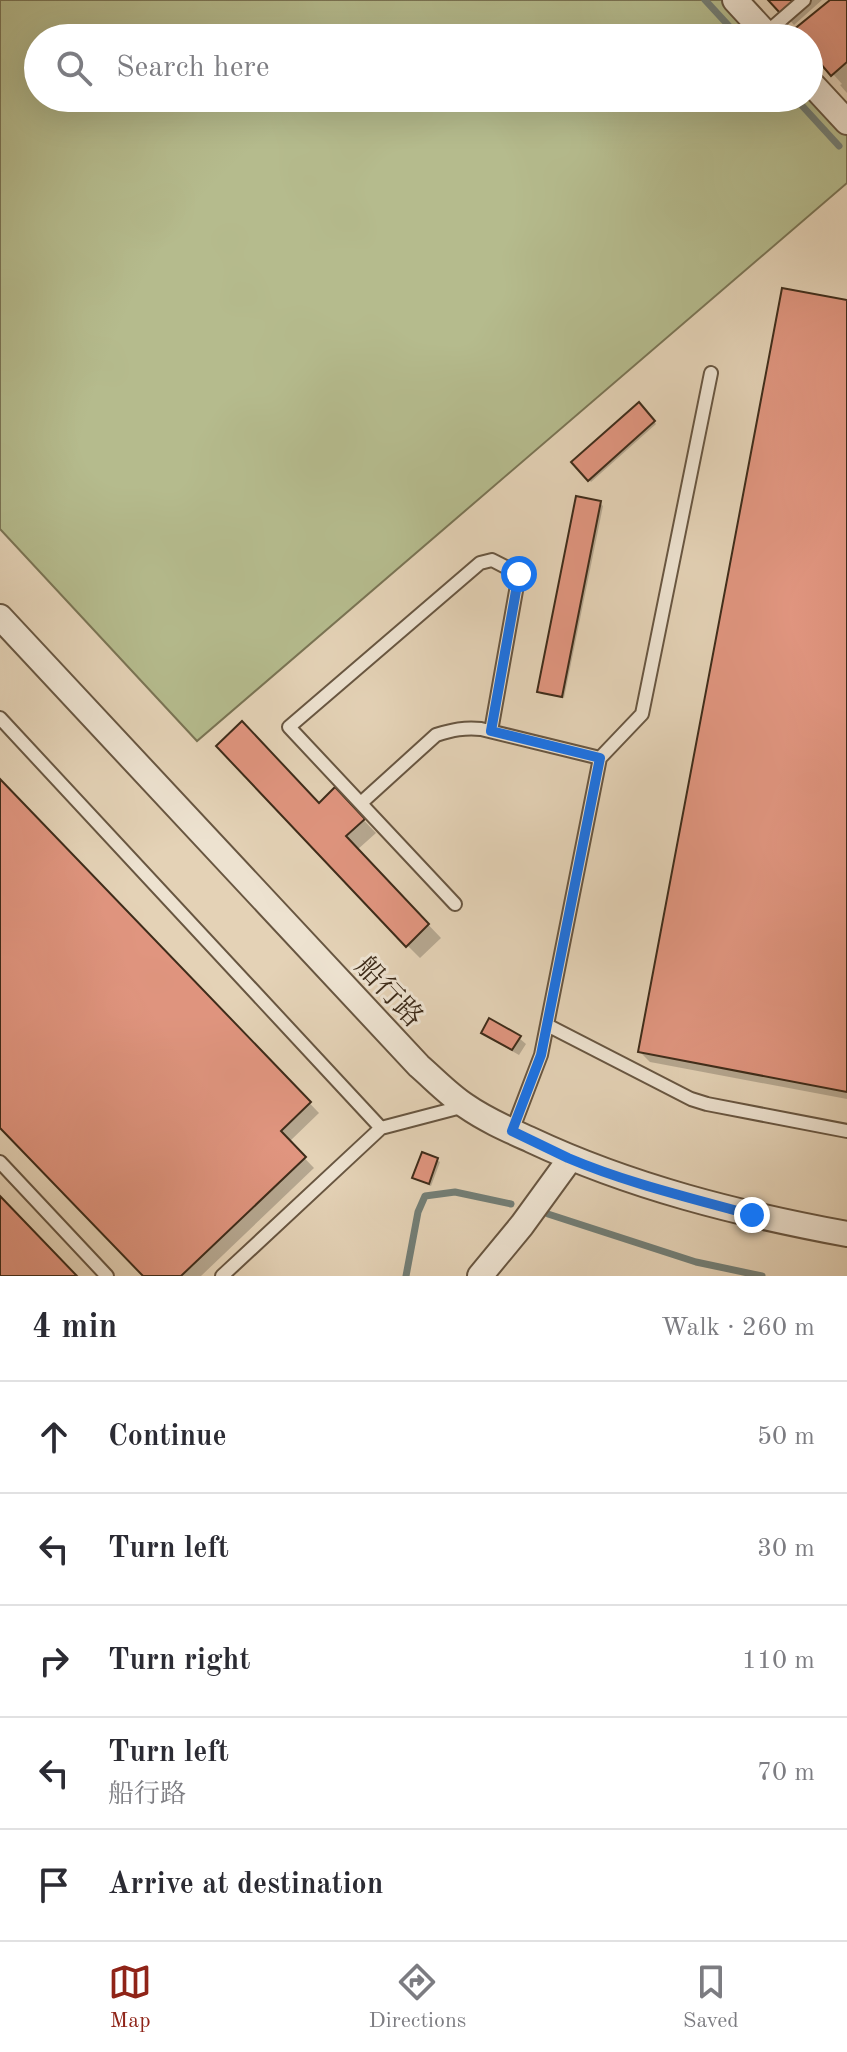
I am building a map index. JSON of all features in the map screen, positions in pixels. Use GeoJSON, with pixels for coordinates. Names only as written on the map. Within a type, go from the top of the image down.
{"type":"FeatureCollection","features":[{"type":"Feature","properties":{"kind":"street"},"geometry":{"type":"LineString","coordinates":[[735,0],[757,24]]}},
{"type":"Feature","properties":{"kind":"street"},"geometry":{"type":"LineString","coordinates":[[823,96],[847,122]]}},
{"type":"Feature","properties":{"kind":"street","name":"船行路"},"geometry":{"type":"LineString","coordinates":[[0,617],[419,1066],[465,1106],[570,1159],[688,1198],[765,1218],[847,1234]]}},
{"type":"Feature","properties":{"kind":"street"},"geometry":{"type":"LineString","coordinates":[[480,1276],[570,1159]]}},
{"type":"Feature","properties":{"kind":"lane"},"geometry":{"type":"LineString","coordinates":[[780,24],[804,0]]}},
{"type":"Feature","properties":{"kind":"lane"},"geometry":{"type":"LineString","coordinates":[[512,1131],[541,1055],[600,758],[642,714],[711,373]]}},
{"type":"Feature","properties":{"kind":"lane"},"geometry":{"type":"LineString","coordinates":[[455,904],[289,727],[480,563],[492,560],[519,574],[491,731]]}},
{"type":"Feature","properties":{"kind":"lane"},"geometry":{"type":"LineString","coordinates":[[0,718],[381,1128]]}},
{"type":"Feature","properties":{"kind":"lane"},"geometry":{"type":"LineString","coordinates":[[361,803],[436,735],[452,729],[468,727],[491,731],[600,758]]}},
{"type":"Feature","properties":{"kind":"lane"},"geometry":{"type":"LineString","coordinates":[[547,1025],[691,1099],[847,1131]]}},
{"type":"Feature","properties":{"kind":"lane"},"geometry":{"type":"LineString","coordinates":[[222,1276],[381,1128],[465,1106]]}},
{"type":"Feature","properties":{"kind":"lane"},"geometry":{"type":"LineString","coordinates":[[0,1162],[107,1276]]}},
{"type":"Feature","properties":{"kind":"green space"},"geometry":{"type":"Polygon","coordinates":[[[0,0],[735,0],[757,24],[24,24],[24,112],[823,112],[823,105],[847,118],[847,183],[197,741],[0,529],[0,0]]]}},
{"type":"Feature","properties":{"kind":"building"},"geometry":{"type":"Polygon","coordinates":[[[768,0],[795,0],[780,13],[768,0]]]}},
{"type":"Feature","properties":{"kind":"building"},"geometry":{"type":"Polygon","coordinates":[[[830,0],[847,0],[847,62],[831,76],[823,67],[823,24],[801,24],[830,0]]]}},
{"type":"Feature","properties":{"kind":"building"},"geometry":{"type":"Polygon","coordinates":[[[782,288],[847,300],[847,1092],[638,1052],[782,288]]]}},
{"type":"Feature","properties":{"kind":"building"},"geometry":{"type":"Polygon","coordinates":[[[639,402],[655,421],[588,481],[571,462],[639,402]]]}},
{"type":"Feature","properties":{"kind":"building"},"geometry":{"type":"Polygon","coordinates":[[[576,496],[601,501],[562,697],[537,692],[576,496]]]}},
{"type":"Feature","properties":{"kind":"building"},"geometry":{"type":"Polygon","coordinates":[[[242,721],[319,803],[335,787],[365,819],[346,836],[429,924],[406,947],[216,746],[242,721]]]}},
{"type":"Feature","properties":{"kind":"building"},"geometry":{"type":"Polygon","coordinates":[[[0,779],[311,1102],[281,1131],[306,1157],[181,1276],[143,1276],[0,1128],[0,779]]]}},
{"type":"Feature","properties":{"kind":"building"},"geometry":{"type":"Polygon","coordinates":[[[489,1018],[521,1036],[512,1050],[481,1033],[489,1018]]]}},
{"type":"Feature","properties":{"kind":"building"},"geometry":{"type":"Polygon","coordinates":[[[422,1152],[438,1158],[429,1184],[412,1178],[422,1152]]]}},
{"type":"Feature","properties":{"kind":"building"},"geometry":{"type":"Polygon","coordinates":[[[0,1196],[77,1276],[0,1276],[0,1196]]]}},
{"type":"Feature","properties":{"kind":"waterway"},"geometry":{"type":"LineString","coordinates":[[705,0],[727,24]]}},
{"type":"Feature","properties":{"kind":"waterway"},"geometry":{"type":"LineString","coordinates":[[808,112],[839,146]]}},
{"type":"Feature","properties":{"kind":"waterway"},"geometry":{"type":"LineString","coordinates":[[406,1276],[418,1212],[425,1196],[455,1192],[511,1204]]}},
{"type":"Feature","properties":{"kind":"waterway"},"geometry":{"type":"LineString","coordinates":[[548,1214],[696,1262],[762,1276]]}},
{"type":"Feature","properties":{"kind":"route"},"geometry":{"type":"LineString","coordinates":[[519,574],[491,731],[600,758],[541,1055],[512,1131],[570,1159],[688,1198],[752,1215]]}}]}
